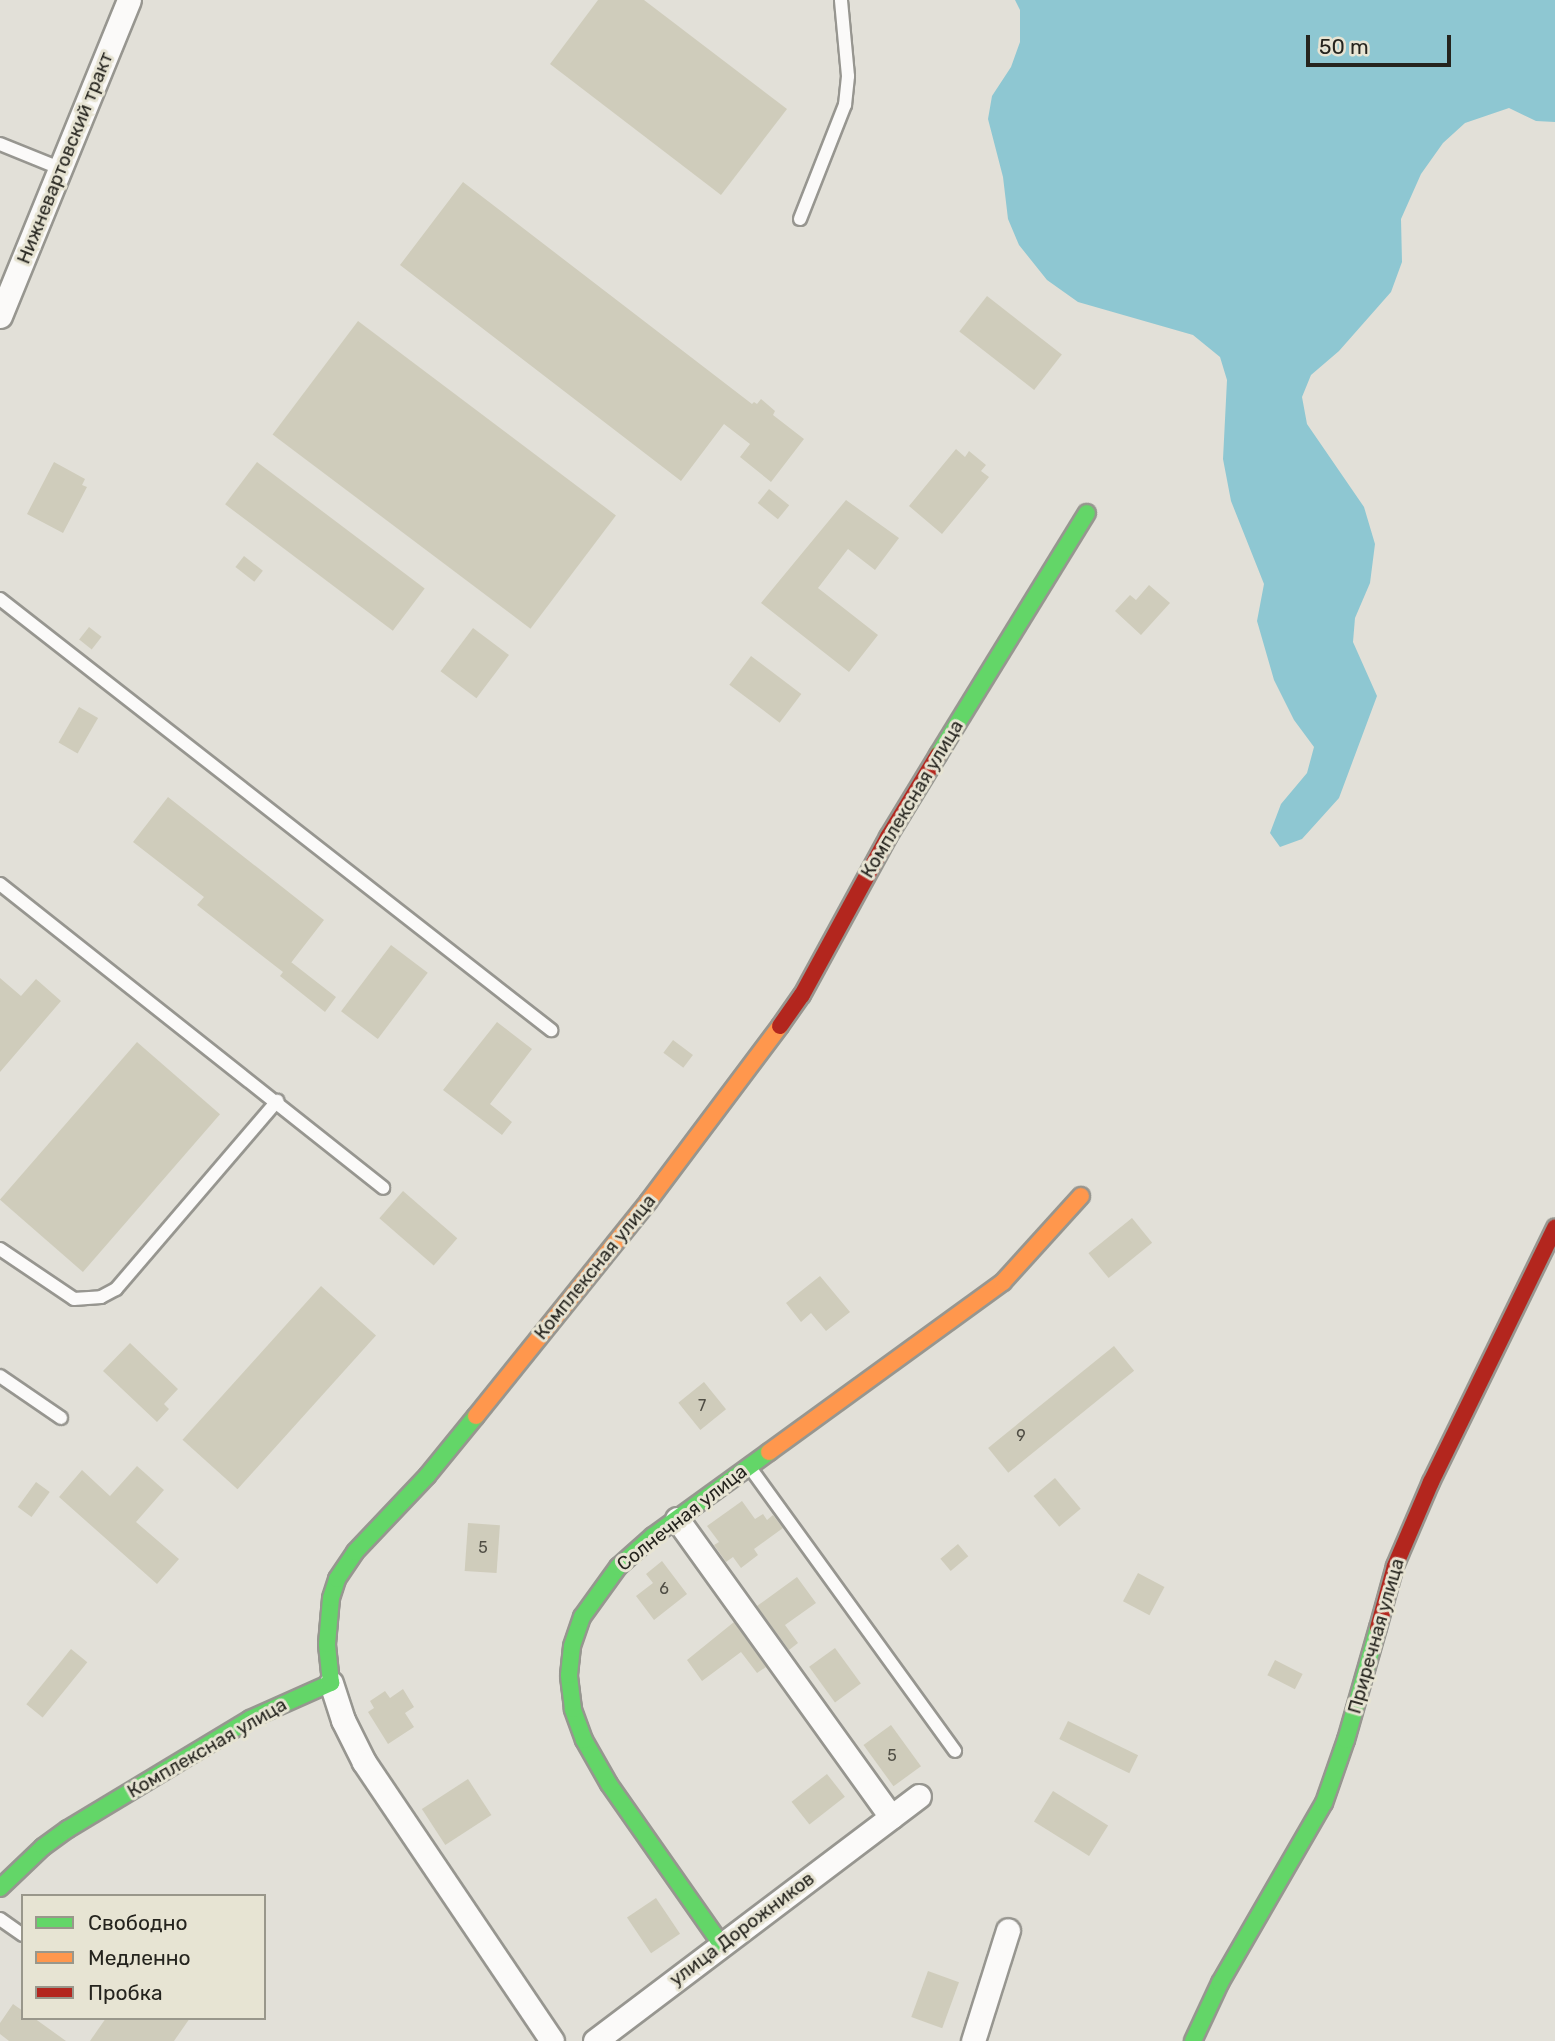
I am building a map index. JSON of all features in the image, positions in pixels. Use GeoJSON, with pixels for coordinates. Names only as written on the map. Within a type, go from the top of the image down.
{"type":"FeatureCollection","features":[{"type":"Feature","properties":{"kind":"street","name":"Нижневартовский тракт"},"geometry":{"type":"LineString","coordinates":[[0,316],[129,0]]}},
{"type":"Feature","properties":{"kind":"street","name":"Комплексная улица"},"geometry":{"type":"LineString","coordinates":[[0,1888],[43,1847],[68,1829],[250,1719],[331,1682],[327,1620],[331,1598],[343,1570],[355,1552],[427,1476],[639,1212],[758,1058],[802,995],[888,837],[1087,513]]}},
{"type":"Feature","properties":{"kind":"street","name":"Солнечная улица"},"geometry":{"type":"LineString","coordinates":[[721,1944],[609,1784],[584,1740],[573,1709],[569,1675],[572,1646],[582,1617],[618,1566],[749,1465],[1003,1282],[1081,1196]]}},
{"type":"Feature","properties":{"kind":"street","name":"Приречная улица"},"geometry":{"type":"LineString","coordinates":[[1193,2041],[1220,1983],[1324,1802],[1346,1740],[1395,1566],[1431,1482],[1555,1228]]}},
{"type":"Feature","properties":{"kind":"street"},"geometry":{"type":"LineString","coordinates":[[677,1519],[891,1817]]}},
{"type":"Feature","properties":{"kind":"street"},"geometry":{"type":"LineString","coordinates":[[331,1682],[343,1720],[364,1762],[552,2041]]}},
{"type":"Feature","properties":{"kind":"street","name":"улица Дорожников"},"geometry":{"type":"LineString","coordinates":[[594,2041],[919,1796]]}},
{"type":"Feature","properties":{"kind":"street"},"geometry":{"type":"LineString","coordinates":[[973,2041],[1008,1930]]}},
{"type":"Feature","properties":{"kind":"lane"},"geometry":{"type":"LineString","coordinates":[[800,219],[845,105],[848,76],[841,0]]}},
{"type":"Feature","properties":{"kind":"lane"},"geometry":{"type":"LineString","coordinates":[[0,144],[62,169]]}},
{"type":"Feature","properties":{"kind":"lane"},"geometry":{"type":"LineString","coordinates":[[0,599],[551,1030]]}},
{"type":"Feature","properties":{"kind":"lane"},"geometry":{"type":"LineString","coordinates":[[0,884],[277,1101],[383,1188]]}},
{"type":"Feature","properties":{"kind":"lane"},"geometry":{"type":"LineString","coordinates":[[0,1249],[74,1298],[101,1297],[116,1290],[277,1101]]}},
{"type":"Feature","properties":{"kind":"lane"},"geometry":{"type":"LineString","coordinates":[[0,1376],[61,1418]]}},
{"type":"Feature","properties":{"kind":"lane"},"geometry":{"type":"LineString","coordinates":[[749,1465],[955,1751]]}},
{"type":"Feature","properties":{"kind":"lane"},"geometry":{"type":"LineString","coordinates":[[0,1919],[21,1934]]}},
{"type":"Feature","properties":{"kind":"water"},"geometry":{"type":"Polygon","coordinates":[[[1015,0],[1555,0],[1555,122],[1536,121],[1509,108],[1465,123],[1443,143],[1421,174],[1401,219],[1402,262],[1391,292],[1339,351],[1311,375],[1302,397],[1307,424],[1364,507],[1375,544],[1370,583],[1355,618],[1353,642],[1377,696],[1339,798],[1302,839],[1280,847],[1270,833],[1281,804],[1307,773],[1314,747],[1294,720],[1274,680],[1257,621],[1264,584],[1231,501],[1223,459],[1227,380],[1220,357],[1193,335],[1078,302],[1047,280],[1019,245],[1008,219],[1003,177],[988,119],[992,96],[1011,67],[1020,42],[1020,10],[1015,0]]]}},
{"type":"Feature","properties":{"kind":"building"},"geometry":{"type":"Polygon","coordinates":[[[598,0],[644,0],[787,109],[721,195],[550,64],[598,0]]]}},
{"type":"Feature","properties":{"kind":"building"},"geometry":{"type":"Polygon","coordinates":[[[463,182],[752,404],[757,404],[761,399],[775,411],[773,415],[804,439],[771,482],[740,457],[750,444],[724,424],[681,481],[400,265],[463,182]]]}},
{"type":"Feature","properties":{"kind":"building"},"geometry":{"type":"Polygon","coordinates":[[[987,296],[1062,354],[1034,390],[959,331],[987,296]]]}},
{"type":"Feature","properties":{"kind":"building"},"geometry":{"type":"Polygon","coordinates":[[[358,321],[616,515],[531,629],[273,434],[358,321]]]}},
{"type":"Feature","properties":{"kind":"building"},"geometry":{"type":"Polygon","coordinates":[[[956,449],[965,457],[969,451],[986,465],[981,471],[989,477],[942,534],[909,506],[956,449]]]}},
{"type":"Feature","properties":{"kind":"building"},"geometry":{"type":"Polygon","coordinates":[[[54,462],[85,479],[82,485],[87,487],[63,533],[27,514],[54,462]]]}},
{"type":"Feature","properties":{"kind":"building"},"geometry":{"type":"Polygon","coordinates":[[[257,462],[425,588],[393,631],[225,504],[257,462]]]}},
{"type":"Feature","properties":{"kind":"building"},"geometry":{"type":"Polygon","coordinates":[[[769,489],[789,505],[778,519],[758,503],[769,489]]]}},
{"type":"Feature","properties":{"kind":"building"},"geometry":{"type":"Polygon","coordinates":[[[846,500],[899,538],[875,570],[848,549],[818,588],[878,635],[849,672],[761,603],[846,500]]]}},
{"type":"Feature","properties":{"kind":"building"},"geometry":{"type":"Polygon","coordinates":[[[244,556],[263,571],[254,582],[235,567],[244,556]]]}},
{"type":"Feature","properties":{"kind":"building"},"geometry":{"type":"Polygon","coordinates":[[[1149,585],[1170,603],[1141,635],[1115,611],[1130,595],[1136,600],[1149,585]]]}},
{"type":"Feature","properties":{"kind":"building"},"geometry":{"type":"Polygon","coordinates":[[[89,627],[102,637],[92,649],[79,640],[89,627]]]}},
{"type":"Feature","properties":{"kind":"building"},"geometry":{"type":"Polygon","coordinates":[[[473,628],[509,655],[476,698],[441,671],[473,628]]]}},
{"type":"Feature","properties":{"kind":"building"},"geometry":{"type":"Polygon","coordinates":[[[751,656],[801,694],[780,723],[729,685],[751,656]]]}},
{"type":"Feature","properties":{"kind":"building"},"geometry":{"type":"Polygon","coordinates":[[[79,707],[98,718],[78,754],[58,743],[79,707]]]}},
{"type":"Feature","properties":{"kind":"building"},"geometry":{"type":"Polygon","coordinates":[[[168,797],[324,920],[291,962],[336,997],[325,1012],[280,976],[283,972],[197,905],[204,897],[133,842],[168,797]]]}},
{"type":"Feature","properties":{"kind":"building"},"geometry":{"type":"Polygon","coordinates":[[[391,945],[428,973],[378,1039],[341,1011],[391,945]]]}},
{"type":"Feature","properties":{"kind":"building"},"geometry":{"type":"Polygon","coordinates":[[[0,978],[21,996],[36,979],[61,1001],[0,1072],[0,978]]]}},
{"type":"Feature","properties":{"kind":"building"},"geometry":{"type":"Polygon","coordinates":[[[497,1022],[532,1049],[490,1104],[512,1122],[502,1135],[443,1090],[497,1022]]]}},
{"type":"Feature","properties":{"kind":"building"},"geometry":{"type":"Polygon","coordinates":[[[673,1040],[693,1055],[683,1068],[663,1053],[673,1040]]]}},
{"type":"Feature","properties":{"kind":"building"},"geometry":{"type":"Polygon","coordinates":[[[137,1042],[220,1114],[83,1272],[0,1200],[137,1042]]]}},
{"type":"Feature","properties":{"kind":"building"},"geometry":{"type":"Polygon","coordinates":[[[403,1191],[457,1238],[434,1265],[379,1218],[403,1191]]]}},
{"type":"Feature","properties":{"kind":"building"},"geometry":{"type":"Polygon","coordinates":[[[1132,1218],[1152,1243],[1109,1278],[1088,1253],[1132,1218]]]}},
{"type":"Feature","properties":{"kind":"building"},"geometry":{"type":"Polygon","coordinates":[[[820,1276],[850,1312],[826,1331],[811,1313],[801,1322],[786,1303],[820,1276]]]}},
{"type":"Feature","properties":{"kind":"building"},"geometry":{"type":"Polygon","coordinates":[[[321,1286],[376,1336],[237,1489],[182,1440],[321,1286]]]}},
{"type":"Feature","properties":{"kind":"building"},"geometry":{"type":"Polygon","coordinates":[[[130,1343],[178,1389],[164,1404],[169,1409],[157,1422],[103,1371],[130,1343]]]}},
{"type":"Feature","properties":{"kind":"building"},"geometry":{"type":"Polygon","coordinates":[[[1114,1346],[1134,1371],[1008,1473],[988,1448],[1114,1346]]]}},
{"type":"Feature","properties":{"kind":"building"},"geometry":{"type":"Polygon","coordinates":[[[704,1382],[726,1409],[700,1430],[678,1403],[704,1382]]]}},
{"type":"Feature","properties":{"kind":"building"},"geometry":{"type":"Polygon","coordinates":[[[137,1466],[164,1490],[136,1522],[179,1559],[157,1584],[59,1497],[82,1470],[110,1496],[137,1466]]]}},
{"type":"Feature","properties":{"kind":"building"},"geometry":{"type":"Polygon","coordinates":[[[1055,1478],[1081,1509],[1059,1527],[1034,1496],[1055,1478]]]}},
{"type":"Feature","properties":{"kind":"building"},"geometry":{"type":"Polygon","coordinates":[[[36,1482],[50,1492],[32,1517],[18,1507],[36,1482]]]}},
{"type":"Feature","properties":{"kind":"building"},"geometry":{"type":"Polygon","coordinates":[[[742,1501],[755,1519],[763,1514],[767,1520],[773,1515],[783,1528],[754,1549],[758,1555],[741,1568],[733,1557],[726,1562],[714,1545],[719,1542],[707,1526],[742,1501]]]}},
{"type":"Feature","properties":{"kind":"building"},"geometry":{"type":"Polygon","coordinates":[[[468,1523],[500,1525],[497,1573],[465,1571],[468,1523]]]}},
{"type":"Feature","properties":{"kind":"building"},"geometry":{"type":"Polygon","coordinates":[[[958,1544],[968,1556],[951,1571],[940,1559],[958,1544]]]}},
{"type":"Feature","properties":{"kind":"building"},"geometry":{"type":"Polygon","coordinates":[[[662,1561],[687,1594],[654,1620],[636,1596],[653,1583],[646,1574],[662,1561]]]}},
{"type":"Feature","properties":{"kind":"building"},"geometry":{"type":"Polygon","coordinates":[[[1138,1573],[1164,1587],[1149,1615],[1123,1601],[1138,1573]]]}},
{"type":"Feature","properties":{"kind":"building"},"geometry":{"type":"Polygon","coordinates":[[[797,1577],[816,1603],[785,1625],[798,1643],[789,1650],[757,1606],[797,1577]]]}},
{"type":"Feature","properties":{"kind":"building"},"geometry":{"type":"Polygon","coordinates":[[[734,1622],[766,1667],[757,1673],[741,1652],[702,1681],[687,1660],[734,1622]]]}},
{"type":"Feature","properties":{"kind":"building"},"geometry":{"type":"Polygon","coordinates":[[[835,1648],[861,1684],[835,1702],[809,1667],[835,1648]]]}},
{"type":"Feature","properties":{"kind":"building"},"geometry":{"type":"Polygon","coordinates":[[[71,1649],[87,1662],[43,1717],[26,1704],[71,1649]]]}},
{"type":"Feature","properties":{"kind":"building"},"geometry":{"type":"Polygon","coordinates":[[[1275,1660],[1303,1674],[1295,1689],[1267,1675],[1275,1660]]]}},
{"type":"Feature","properties":{"kind":"building"},"geometry":{"type":"Polygon","coordinates":[[[403,1689],[414,1707],[405,1713],[414,1727],[388,1744],[368,1712],[374,1708],[370,1701],[385,1691],[390,1698],[403,1689]]]}},
{"type":"Feature","properties":{"kind":"building"},"geometry":{"type":"Polygon","coordinates":[[[1068,1721],[1138,1755],[1129,1773],[1059,1739],[1068,1721]]]}},
{"type":"Feature","properties":{"kind":"building"},"geometry":{"type":"Polygon","coordinates":[[[891,1725],[921,1766],[893,1786],[863,1745],[891,1725]]]}},
{"type":"Feature","properties":{"kind":"building"},"geometry":{"type":"Polygon","coordinates":[[[827,1774],[845,1797],[809,1825],[792,1802],[827,1774]]]}},
{"type":"Feature","properties":{"kind":"building"},"geometry":{"type":"Polygon","coordinates":[[[468,1779],[491,1815],[445,1845],[422,1809],[468,1779]]]}},
{"type":"Feature","properties":{"kind":"building"},"geometry":{"type":"Polygon","coordinates":[[[1053,1791],[1108,1825],[1089,1856],[1034,1822],[1053,1791]]]}},
{"type":"Feature","properties":{"kind":"building"},"geometry":{"type":"Polygon","coordinates":[[[656,1898],[680,1934],[651,1953],[627,1918],[656,1898]]]}},
{"type":"Feature","properties":{"kind":"building"},"geometry":{"type":"Polygon","coordinates":[[[928,1971],[959,1982],[942,2028],[911,2017],[928,1971]]]}},
{"type":"Feature","properties":{"kind":"building"},"geometry":{"type":"Polygon","coordinates":[[[13,2004],[21,2010],[21,2020],[37,2020],[66,2041],[9,2041],[0,2034],[0,2023],[13,2004]]]}},
{"type":"Feature","properties":{"kind":"building"},"geometry":{"type":"Polygon","coordinates":[[[105,2020],[189,2020],[174,2041],[90,2041],[105,2020]]]}},
{"type":"Feature","properties":{"kind":"traffic: fast"},"geometry":{"type":"LineString","coordinates":[[938,755],[1087,513]]}},
{"type":"Feature","properties":{"kind":"traffic: fast"},"geometry":{"type":"LineString","coordinates":[[0,1888],[43,1847],[68,1829],[250,1719],[331,1683],[327,1644],[331,1598],[337,1579],[355,1552],[427,1476],[476,1416]]}},
{"type":"Feature","properties":{"kind":"traffic: fast"},"geometry":{"type":"LineString","coordinates":[[721,1944],[609,1784],[584,1740],[573,1709],[569,1675],[572,1646],[582,1617],[618,1567],[653,1536],[769,1452]]}},
{"type":"Feature","properties":{"kind":"traffic: fast"},"geometry":{"type":"LineString","coordinates":[[1193,2041],[1220,1983],[1324,1803],[1346,1740],[1378,1628]]}},
{"type":"Feature","properties":{"kind":"traffic: slow"},"geometry":{"type":"LineString","coordinates":[[476,1416],[648,1202],[780,1026]]}},
{"type":"Feature","properties":{"kind":"traffic: slow"},"geometry":{"type":"LineString","coordinates":[[769,1452],[1003,1282],[1081,1196]]}},
{"type":"Feature","properties":{"kind":"traffic: jam"},"geometry":{"type":"LineString","coordinates":[[780,1026],[802,995],[888,837],[938,755]]}},
{"type":"Feature","properties":{"kind":"traffic: jam"},"geometry":{"type":"LineString","coordinates":[[1378,1628],[1395,1566],[1431,1482],[1555,1228]]}}]}
